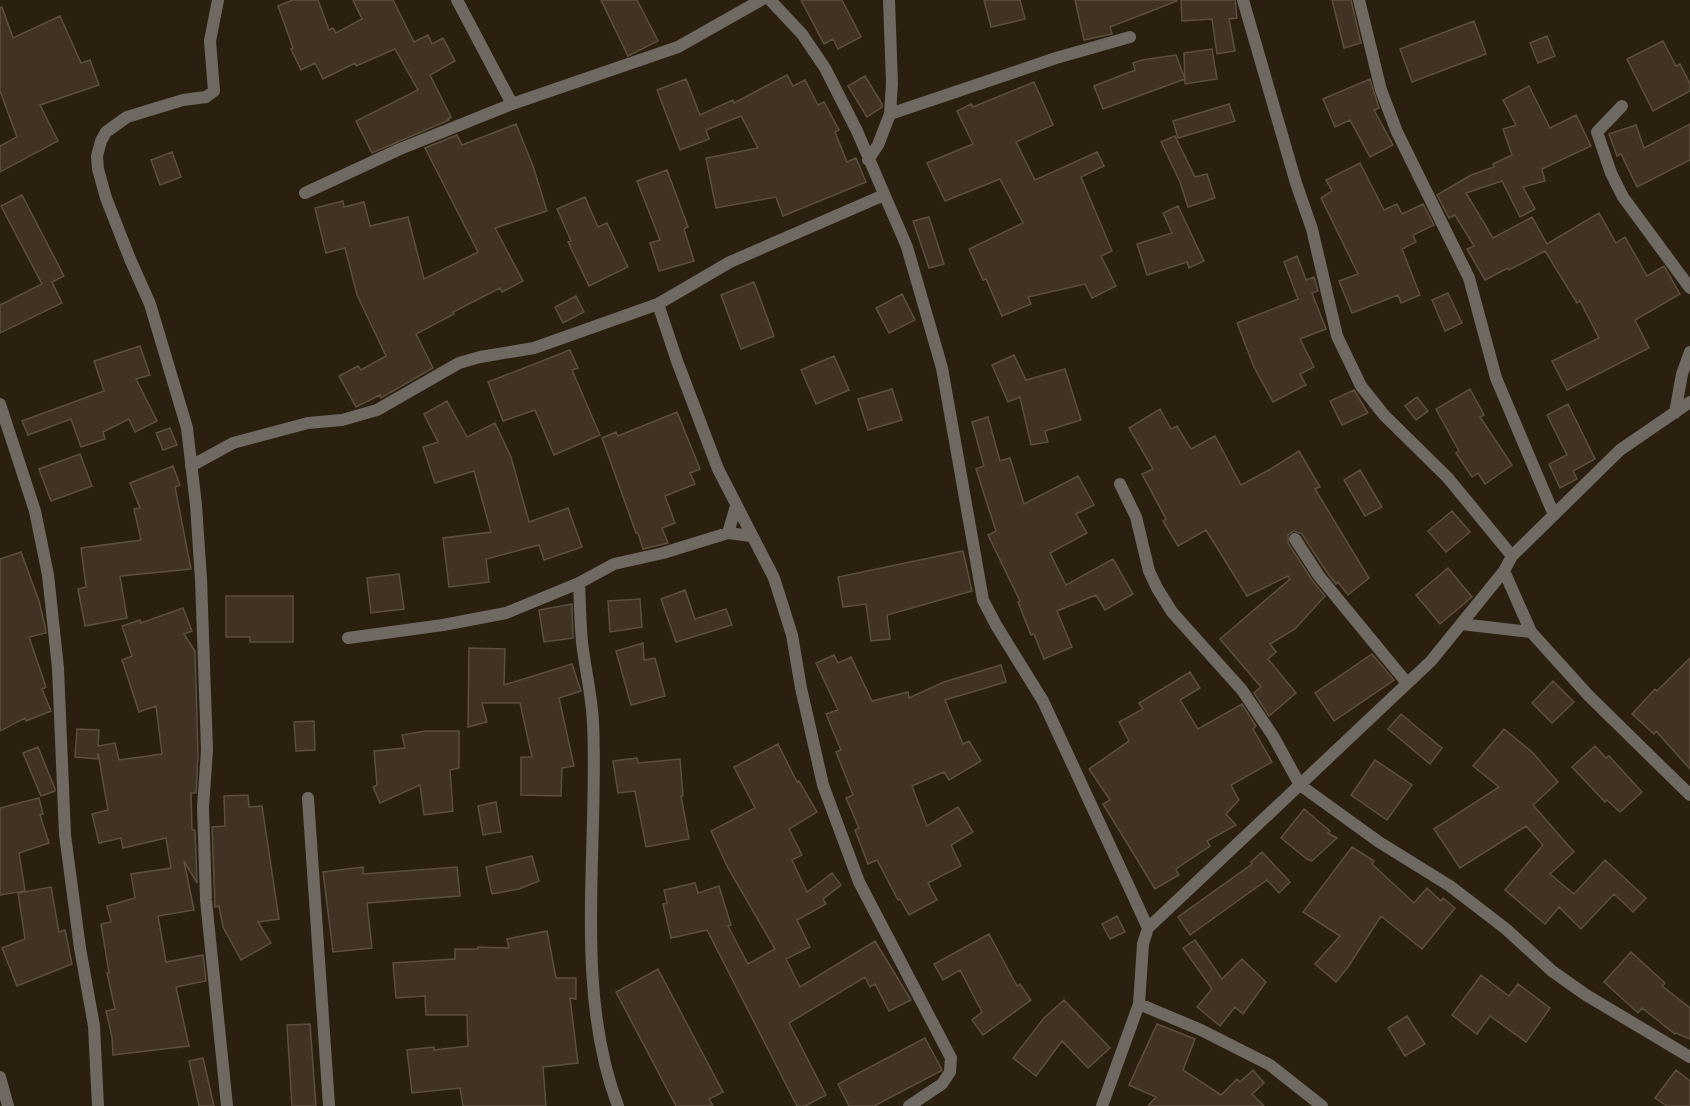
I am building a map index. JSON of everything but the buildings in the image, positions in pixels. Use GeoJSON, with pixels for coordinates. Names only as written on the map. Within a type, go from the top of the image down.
{"type":"FeatureCollection","features":[{"type":"Feature","properties":{"kind":"street"},"geometry":{"type":"LineString","coordinates":[[218,0],[210,41],[214,91],[206,97],[183,100],[127,117],[106,132],[97,156],[106,198],[150,304],[187,428],[196,505],[201,579],[207,750],[203,807],[206,900],[227,1106]]}},
{"type":"Feature","properties":{"kind":"street"},"geometry":{"type":"LineString","coordinates":[[457,0],[512,104]]}},
{"type":"Feature","properties":{"kind":"street"},"geometry":{"type":"LineString","coordinates":[[305,193],[400,148],[512,104],[678,47],[761,0]]}},
{"type":"Feature","properties":{"kind":"street"},"geometry":{"type":"LineString","coordinates":[[770,0],[802,34],[825,68],[857,131],[907,247],[942,368],[983,600],[1043,701],[1148,928]]}},
{"type":"Feature","properties":{"kind":"street"},"geometry":{"type":"LineString","coordinates":[[868,160],[878,145],[890,114],[892,83],[889,0]]}},
{"type":"Feature","properties":{"kind":"street"},"geometry":{"type":"LineString","coordinates":[[1244,0],[1296,183],[1312,229],[1337,336],[1351,366],[1361,386],[1384,415],[1448,478],[1512,556]]}},
{"type":"Feature","properties":{"kind":"street"},"geometry":{"type":"LineString","coordinates":[[1359,0],[1381,90],[1397,132],[1469,278],[1496,378],[1554,515]]}},
{"type":"Feature","properties":{"kind":"street"},"geometry":{"type":"LineString","coordinates":[[890,114],[1056,58],[1130,37]]}},
{"type":"Feature","properties":{"kind":"street"},"geometry":{"type":"LineString","coordinates":[[1622,106],[1597,132],[1611,173],[1623,197],[1690,288]]}},
{"type":"Feature","properties":{"kind":"street"},"geometry":{"type":"LineString","coordinates":[[191,466],[233,443],[308,423],[342,420],[377,410],[459,363],[534,348],[658,304],[730,262],[884,195]]}},
{"type":"Feature","properties":{"kind":"street"},"geometry":{"type":"LineString","coordinates":[[658,304],[718,469],[774,578],[792,635],[801,688],[823,784],[859,882],[951,1058],[950,1072],[942,1084],[909,1106]]}},
{"type":"Feature","properties":{"kind":"street"},"geometry":{"type":"LineString","coordinates":[[1675,413],[1682,374],[1690,352]]}},
{"type":"Feature","properties":{"kind":"street"},"geometry":{"type":"LineString","coordinates":[[1102,1106],[1139,1004],[1143,944],[1148,928],[1431,661],[1504,571],[1512,556],[1620,450],[1690,402]]}},
{"type":"Feature","properties":{"kind":"street"},"geometry":{"type":"LineString","coordinates":[[0,404],[34,511],[48,575],[58,679],[65,835],[80,948],[94,1026],[98,1106]]}},
{"type":"Feature","properties":{"kind":"street"},"geometry":{"type":"LineString","coordinates":[[1120,484],[1136,518],[1149,571],[1157,588],[1172,612],[1242,690],[1273,736],[1300,785],[1379,842],[1450,886],[1506,929],[1577,989],[1690,1057]]}},
{"type":"Feature","properties":{"kind":"street"},"geometry":{"type":"LineString","coordinates":[[728,533],[736,506]]}},
{"type":"Feature","properties":{"kind":"street"},"geometry":{"type":"LineString","coordinates":[[348,638],[443,625],[506,613],[579,583],[614,564],[663,554],[728,533],[751,536]]}},
{"type":"Feature","properties":{"kind":"street"},"geometry":{"type":"LineString","coordinates":[[1295,539],[1318,576],[1407,683]]}},
{"type":"Feature","properties":{"kind":"street"},"geometry":{"type":"LineString","coordinates":[[1504,571],[1531,632],[1589,696],[1690,795]]}},
{"type":"Feature","properties":{"kind":"street"},"geometry":{"type":"LineString","coordinates":[[579,583],[582,641],[593,722],[592,975],[608,1081],[618,1106]]}},
{"type":"Feature","properties":{"kind":"street"},"geometry":{"type":"LineString","coordinates":[[1461,624],[1531,632]]}},
{"type":"Feature","properties":{"kind":"street"},"geometry":{"type":"LineString","coordinates":[[309,798],[329,1106]]}},
{"type":"Feature","properties":{"kind":"street"},"geometry":{"type":"LineString","coordinates":[[1139,1004],[1201,1030],[1270,1065],[1322,1106]]}},
{"type":"Feature","properties":{"kind":"street"},"geometry":{"type":"LineString","coordinates":[[0,1077],[8,1106]]}}]}
